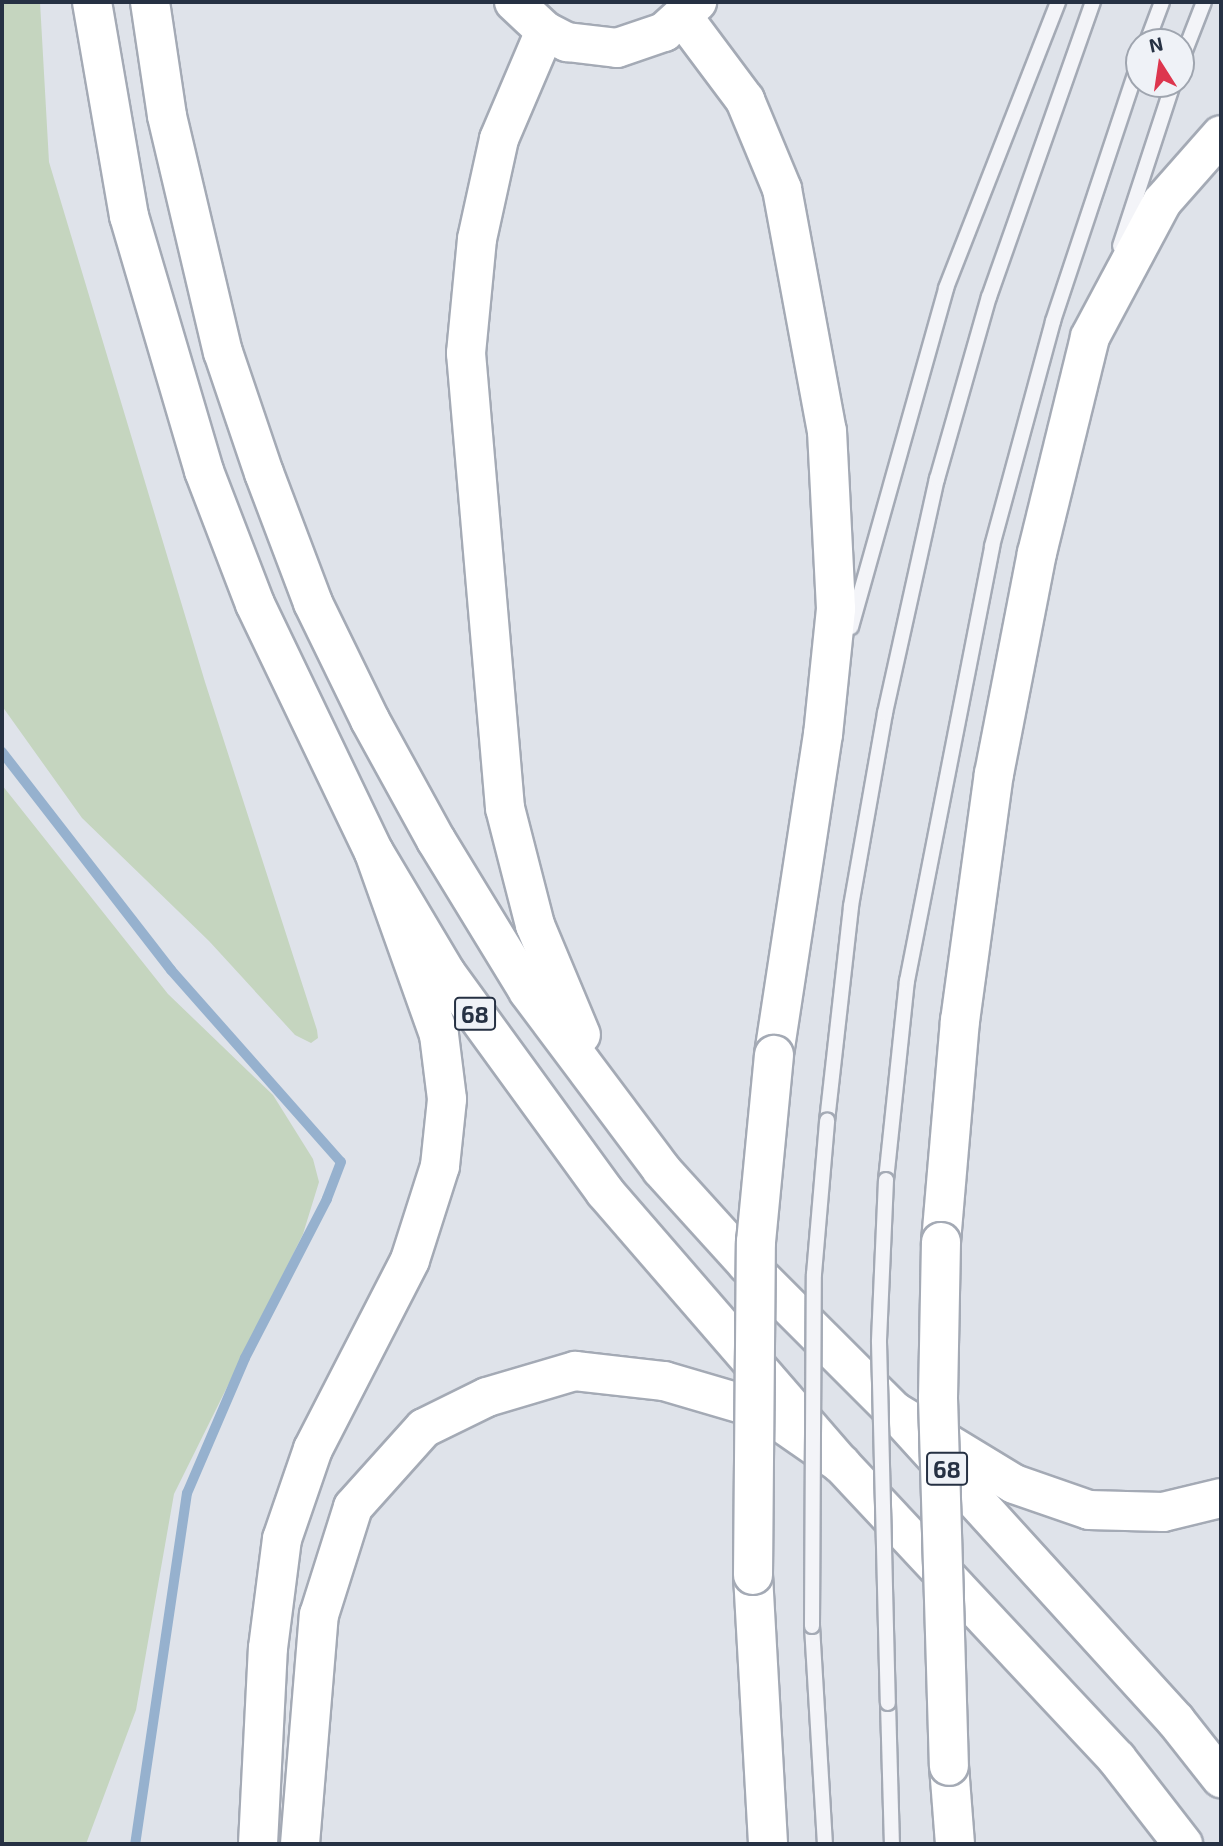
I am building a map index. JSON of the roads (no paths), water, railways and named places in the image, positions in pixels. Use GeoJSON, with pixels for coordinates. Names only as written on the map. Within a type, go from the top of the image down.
{"type":"FeatureCollection","features":[{"type":"Feature","properties":{"kind":"main road","name":"68"},"geometry":{"type":"LineString","coordinates":[[92,2],[129,215],[204,471],[255,604],[373,852],[446,973],[605,1192],[841,1464],[1117,1759],[1183,1844]]}},
{"type":"Feature","properties":{"kind":"main road","name":"68"},"geometry":{"type":"LineString","coordinates":[[150,2],[167,116],[223,352],[313,603],[383,744],[528,991],[662,1169],[747,1264],[894,1411],[1176,1721],[1221,1778]]}},
{"type":"Feature","properties":{"kind":"main road"},"geometry":{"type":"LineString","coordinates":[[514,2],[545,31],[567,42],[617,48],[641,43],[690,10],[745,100],[782,189],[827,430],[834,520],[836,609],[823,734],[774,1055],[756,1242],[753,1575],[768,1844]]}},
{"type":"Feature","properties":{"kind":"main road"},"geometry":{"type":"LineString","coordinates":[[545,31],[499,139],[477,239],[466,354],[505,808],[523,888],[569,1016],[662,1169]]}},
{"type":"Feature","properties":{"kind":"main road"},"geometry":{"type":"LineString","coordinates":[[955,1844],[949,1766],[938,1412],[942,1242],[960,1021],[994,774],[1038,554],[1090,337],[1162,202],[1221,135]]}},
{"type":"Feature","properties":{"kind":"main road"},"geometry":{"type":"LineString","coordinates":[[258,1844],[268,1648],[282,1539],[313,1449],[410,1260],[440,1166],[447,1099],[439,1035],[373,852]]}},
{"type":"Feature","properties":{"kind":"main road"},"geometry":{"type":"LineString","coordinates":[[300,1844],[319,1615],[353,1507],[424,1428],[487,1397],[575,1371],[664,1381],[763,1410],[841,1464]]}},
{"type":"Feature","properties":{"kind":"main road"},"geometry":{"type":"LineString","coordinates":[[894,1411],[1014,1484],[1089,1510],[1163,1512],[1221,1497]]}},
{"type":"Feature","properties":{"kind":"lane"},"geometry":{"type":"LineString","coordinates":[[823,734],[893,464],[946,288],[1058,2]]}},
{"type":"Feature","properties":{"kind":"lane"},"geometry":{"type":"LineString","coordinates":[[825,1844],[812,1626],[814,1274],[827,1121],[851,906],[885,713],[937,479],[989,296],[1093,2]]}},
{"type":"Feature","properties":{"kind":"lane"},"geometry":{"type":"LineString","coordinates":[[1153,28],[1163,2]]}},
{"type":"Feature","properties":{"kind":"lane"},"geometry":{"type":"LineString","coordinates":[[1194,28],[1204,2]]}},
{"type":"Feature","properties":{"kind":"lane"},"geometry":{"type":"LineString","coordinates":[[892,1844],[878,1342],[886,1180],[907,981],[992,546],[1053,321],[1127,98]]}},
{"type":"Feature","properties":{"kind":"lane"},"geometry":{"type":"LineString","coordinates":[[1090,337],[1168,98]]}},
{"type":"Feature","properties":{"kind":"waterway"},"geometry":{"type":"LineString","coordinates":[[2,752],[171,970],[341,1162],[327,1199],[245,1358],[187,1493],[135,1844]]}}]}
